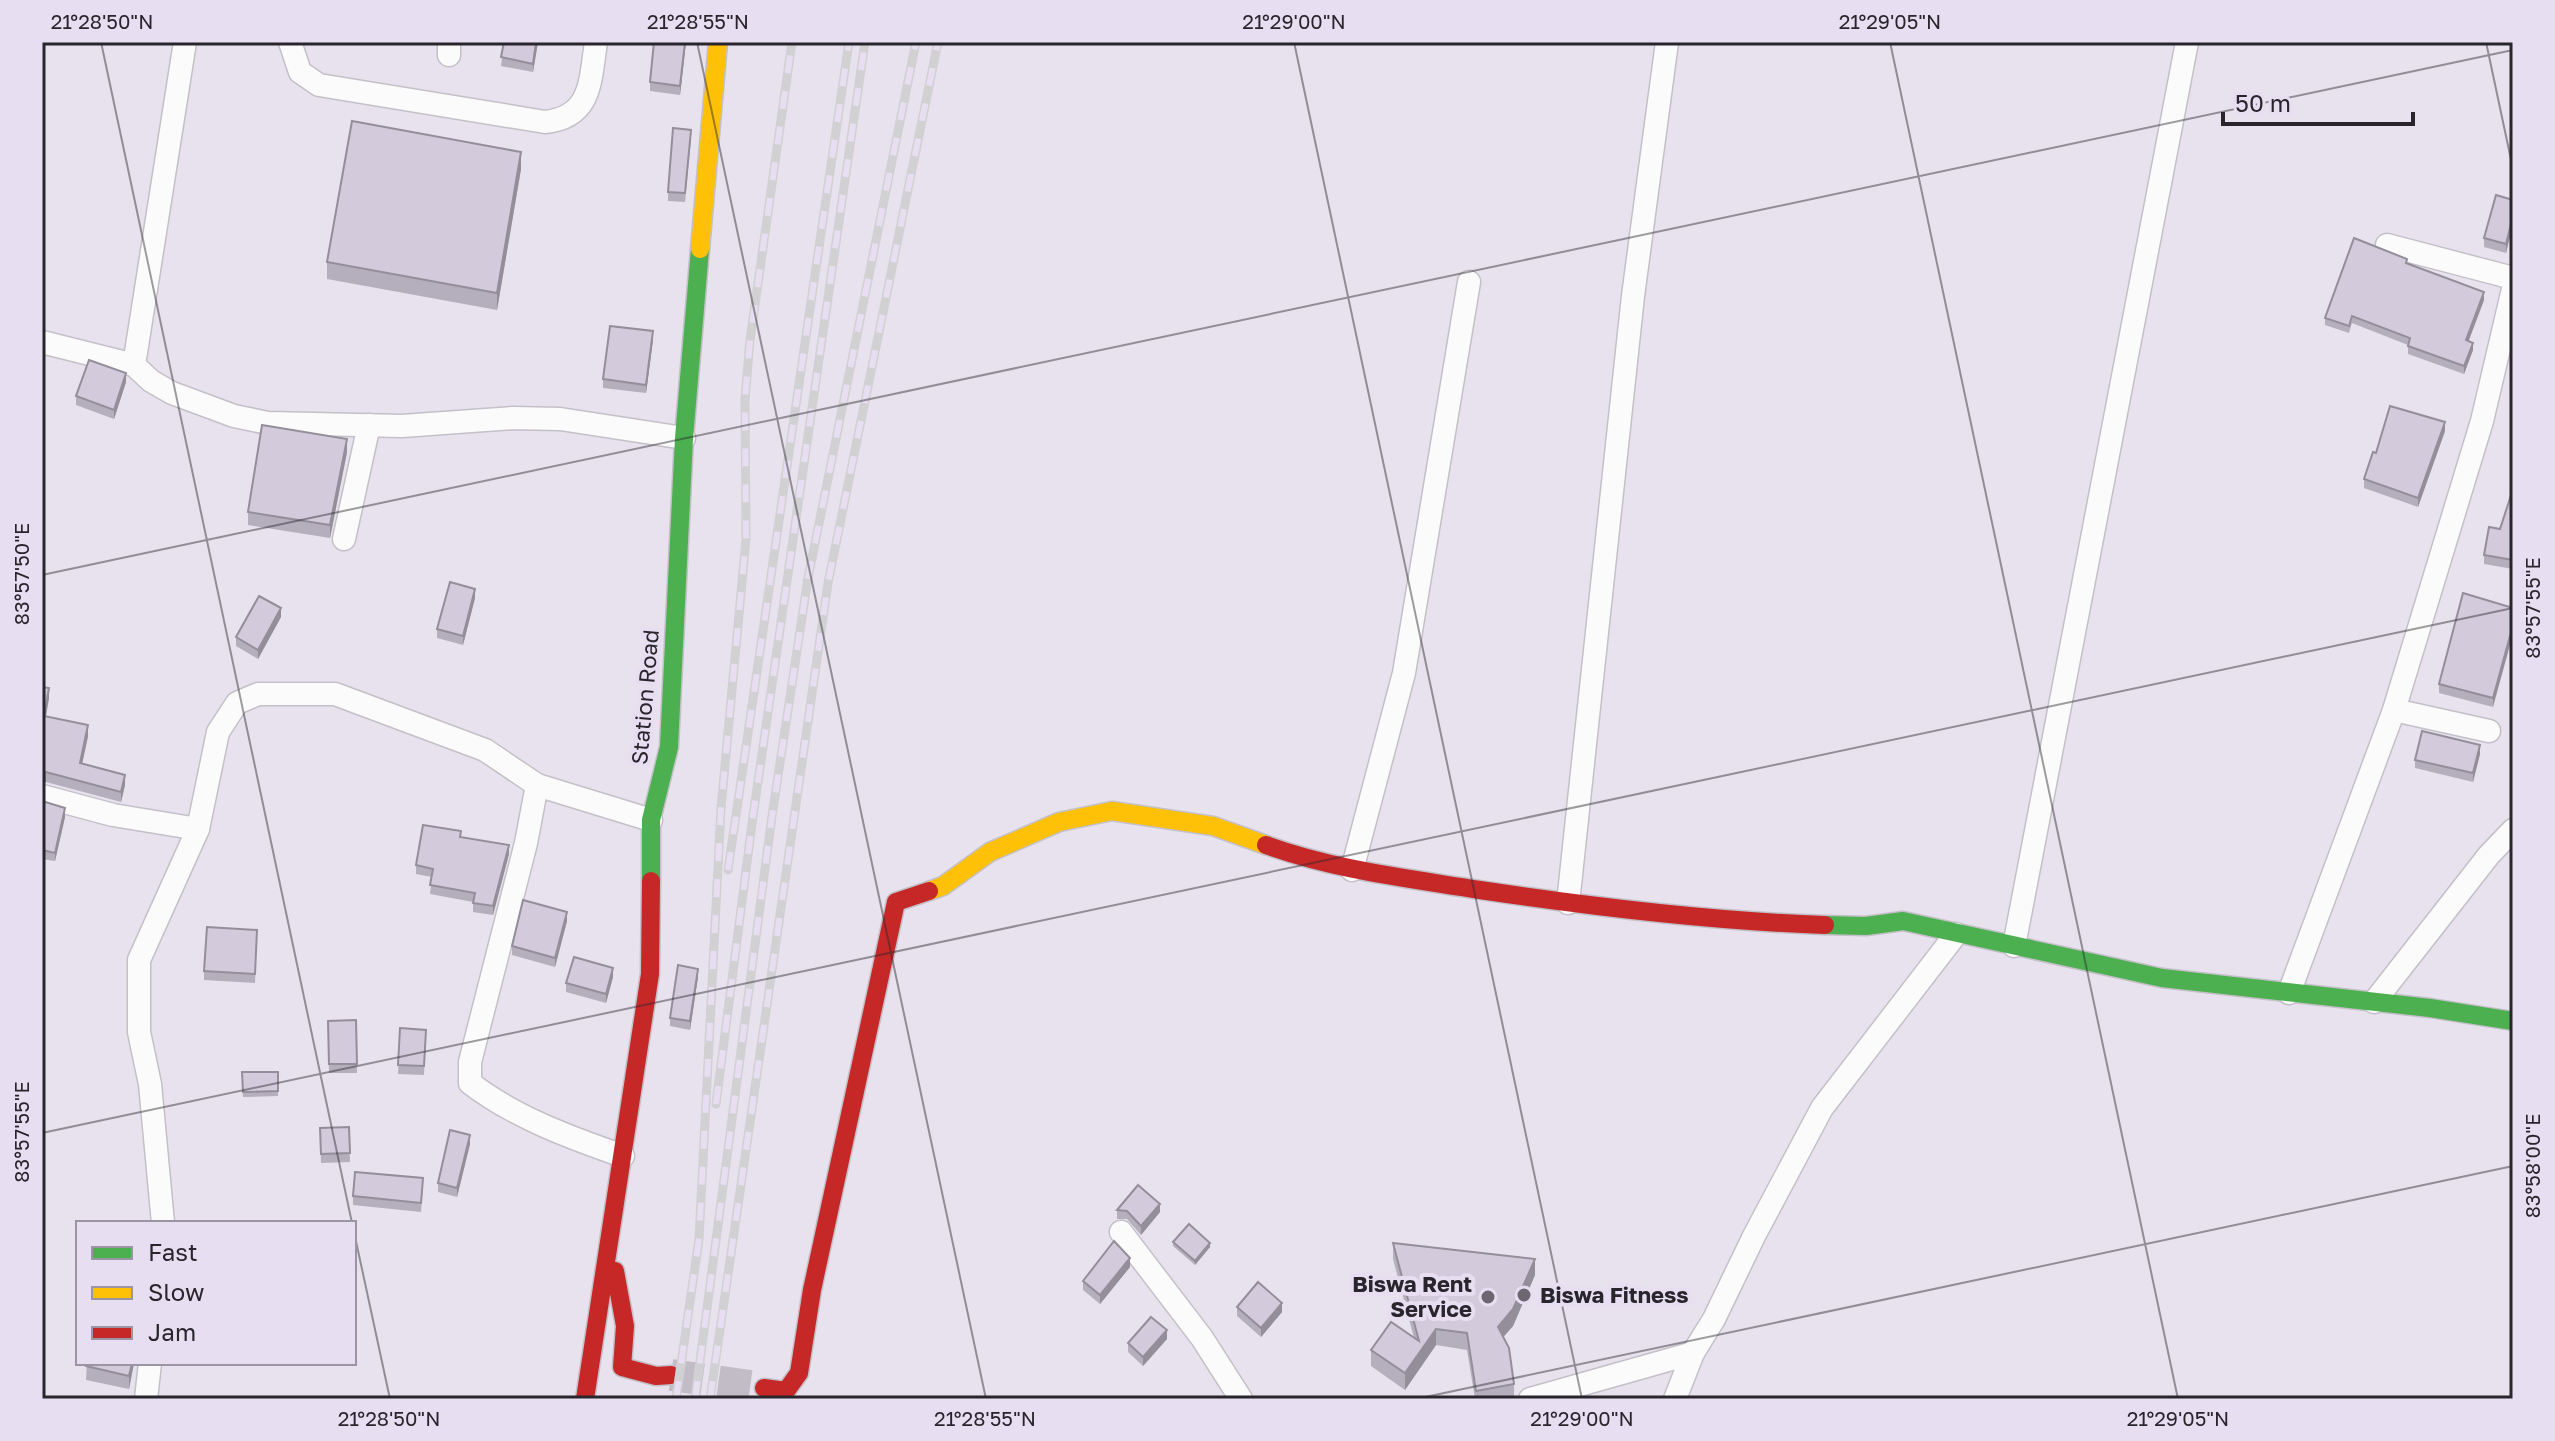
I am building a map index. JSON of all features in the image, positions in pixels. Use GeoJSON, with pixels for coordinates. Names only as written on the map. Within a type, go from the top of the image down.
{"type":"FeatureCollection","features":[{"type":"Feature","properties":{"kind":"street"},"geometry":{"type":"LineString","coordinates":[[134,365],[185,42]]}},
{"type":"Feature","properties":{"kind":"street"},"geometry":{"type":"LineString","coordinates":[[290,42],[300,72],[319,85],[545,122],[566,120],[580,108],[588,88],[596,42]]}},
{"type":"Feature","properties":{"kind":"street","name":"Station Road"},"geometry":{"type":"LineString","coordinates":[[585,1399],[650,974],[651,820],[669,747],[684,438],[718,42]]}},
{"type":"Feature","properties":{"kind":"street"},"geometry":{"type":"LineString","coordinates":[[1568,903],[1633,296],[1667,42]]}},
{"type":"Feature","properties":{"kind":"street"},"geometry":{"type":"LineString","coordinates":[[2014,946],[2187,42]]}},
{"type":"Feature","properties":{"kind":"street"},"geometry":{"type":"LineString","coordinates":[[2387,245],[2513,278]]}},
{"type":"Feature","properties":{"kind":"street"},"geometry":{"type":"LineString","coordinates":[[1352,870],[1404,673],[1469,282]]}},
{"type":"Feature","properties":{"kind":"street"},"geometry":{"type":"LineString","coordinates":[[2289,993],[2394,710],[2482,421],[2509,317],[2513,289]]}},
{"type":"Feature","properties":{"kind":"street"},"geometry":{"type":"LineString","coordinates":[[42,342],[134,365],[151,381],[172,393],[234,416],[268,423],[369,425],[560,419],[684,438]]}},
{"type":"Feature","properties":{"kind":"street"},"geometry":{"type":"LineString","coordinates":[[344,539],[369,425]]}},
{"type":"Feature","properties":{"kind":"street"},"geometry":{"type":"LineString","coordinates":[[163,1221],[150,1084],[139,1032],[139,960],[198,829],[218,732],[237,703],[258,694],[335,694],[389,711],[485,750],[537,785],[651,820]]}},
{"type":"Feature","properties":{"kind":"street"},"geometry":{"type":"LineString","coordinates":[[2394,710],[2489,731]]}},
{"type":"Feature","properties":{"kind":"street"},"geometry":{"type":"LineString","coordinates":[[537,785],[526,843],[470,1062],[470,1083],[486,1095],[575,1139],[623,1156]]}},
{"type":"Feature","properties":{"kind":"street"},"geometry":{"type":"LineString","coordinates":[[42,796],[113,815],[198,829]]}},
{"type":"Feature","properties":{"kind":"street"},"geometry":{"type":"LineString","coordinates":[[764,1388],[786,1391],[799,1373],[812,1290],[896,902],[943,886],[990,852],[1059,822],[1112,811],[1213,826],[1314,862],[1352,870],[1568,903],[1740,922],[1866,926],[1903,921],[2162,978],[2513,1021]]}},
{"type":"Feature","properties":{"kind":"street"},"geometry":{"type":"LineString","coordinates":[[2374,1002],[2489,855],[2513,830]]}},
{"type":"Feature","properties":{"kind":"street"},"geometry":{"type":"LineString","coordinates":[[1675,1399],[1693,1353],[1714,1319],[1822,1108],[1956,934]]}},
{"type":"Feature","properties":{"kind":"street"},"geometry":{"type":"LineString","coordinates":[[1121,1232],[1202,1338],[1239,1399]]}},
{"type":"Feature","properties":{"kind":"street"},"geometry":{"type":"LineString","coordinates":[[609,1257],[619,1280],[625,1326],[622,1367],[656,1376],[671,1375]]}},
{"type":"Feature","properties":{"kind":"street"},"geometry":{"type":"LineString","coordinates":[[1530,1399],[1693,1353]]}},
{"type":"Feature","properties":{"kind":"street"},"geometry":{"type":"LineString","coordinates":[[146,1399],[150,1365]]}},
{"type":"Feature","properties":{"kind":"building"},"geometry":{"type":"Polygon","coordinates":[[[504,42],[536,42],[533,64],[501,57],[504,42]]]}},
{"type":"Feature","properties":{"kind":"building"},"geometry":{"type":"Polygon","coordinates":[[[654,42],[685,42],[680,86],[650,82],[654,42]]]}},
{"type":"Feature","properties":{"kind":"building"},"geometry":{"type":"Polygon","coordinates":[[[352,121],[521,152],[497,293],[327,262],[352,121]]]}},
{"type":"Feature","properties":{"kind":"building"},"geometry":{"type":"Polygon","coordinates":[[[673,128],[691,130],[685,193],[668,192],[673,128]]]}},
{"type":"Feature","properties":{"kind":"building"},"geometry":{"type":"Polygon","coordinates":[[[2496,195],[2513,200],[2513,216],[2506,244],[2484,238],[2496,195]]]}},
{"type":"Feature","properties":{"kind":"building"},"geometry":{"type":"Polygon","coordinates":[[[2354,238],[2407,259],[2406,263],[2484,292],[2466,340],[2473,343],[2464,366],[2408,346],[2410,338],[2352,316],[2349,326],[2325,318],[2354,238]]]}},
{"type":"Feature","properties":{"kind":"building"},"geometry":{"type":"Polygon","coordinates":[[[610,326],[653,331],[646,385],[603,379],[610,326]]]}},
{"type":"Feature","properties":{"kind":"building"},"geometry":{"type":"Polygon","coordinates":[[[89,360],[126,373],[114,410],[76,396],[89,360]]]}},
{"type":"Feature","properties":{"kind":"building"},"geometry":{"type":"Polygon","coordinates":[[[2390,406],[2445,422],[2418,498],[2364,479],[2373,452],[2376,453],[2390,406]]]}},
{"type":"Feature","properties":{"kind":"building"},"geometry":{"type":"Polygon","coordinates":[[[262,425],[347,439],[330,525],[248,512],[262,425]]]}},
{"type":"Feature","properties":{"kind":"building"},"geometry":{"type":"Polygon","coordinates":[[[2513,489],[2513,560],[2484,555],[2489,527],[2500,529],[2513,489]]]}},
{"type":"Feature","properties":{"kind":"building"},"geometry":{"type":"Polygon","coordinates":[[[450,582],[475,589],[463,636],[437,629],[450,582]]]}},
{"type":"Feature","properties":{"kind":"building"},"geometry":{"type":"Polygon","coordinates":[[[2463,593],[2513,608],[2513,625],[2493,698],[2439,684],[2463,593]]]}},
{"type":"Feature","properties":{"kind":"building"},"geometry":{"type":"Polygon","coordinates":[[[259,596],[281,608],[258,650],[236,637],[259,596]]]}},
{"type":"Feature","properties":{"kind":"building"},"geometry":{"type":"Polygon","coordinates":[[[42,687],[49,688],[44,716],[88,725],[80,763],[125,775],[121,792],[42,773],[42,687]]]}},
{"type":"Feature","properties":{"kind":"building"},"geometry":{"type":"Polygon","coordinates":[[[2422,731],[2480,745],[2473,773],[2415,760],[2422,731]]]}},
{"type":"Feature","properties":{"kind":"building"},"geometry":{"type":"Polygon","coordinates":[[[42,801],[65,808],[55,853],[42,850],[42,801]]]}},
{"type":"Feature","properties":{"kind":"building"},"geometry":{"type":"Polygon","coordinates":[[[423,825],[461,831],[460,837],[509,845],[493,906],[473,903],[475,893],[430,885],[433,869],[416,865],[423,825]]]}},
{"type":"Feature","properties":{"kind":"building"},"geometry":{"type":"Polygon","coordinates":[[[523,900],[567,912],[555,958],[512,946],[523,900]]]}},
{"type":"Feature","properties":{"kind":"building"},"geometry":{"type":"Polygon","coordinates":[[[207,927],[257,930],[255,974],[204,971],[207,927]]]}},
{"type":"Feature","properties":{"kind":"building"},"geometry":{"type":"Polygon","coordinates":[[[574,957],[613,968],[606,994],[566,983],[574,957]]]}},
{"type":"Feature","properties":{"kind":"building"},"geometry":{"type":"Polygon","coordinates":[[[678,965],[698,969],[690,1021],[670,1018],[678,965]]]}},
{"type":"Feature","properties":{"kind":"building"},"geometry":{"type":"Polygon","coordinates":[[[356,1020],[357,1064],[329,1064],[328,1021],[356,1020]]]}},
{"type":"Feature","properties":{"kind":"building"},"geometry":{"type":"Polygon","coordinates":[[[400,1028],[426,1030],[424,1066],[398,1065],[400,1028]]]}},
{"type":"Feature","properties":{"kind":"building"},"geometry":{"type":"Polygon","coordinates":[[[242,1072],[278,1072],[278,1091],[243,1092],[242,1072]]]}},
{"type":"Feature","properties":{"kind":"building"},"geometry":{"type":"Polygon","coordinates":[[[349,1127],[350,1153],[321,1154],[320,1128],[349,1127]]]}},
{"type":"Feature","properties":{"kind":"building"},"geometry":{"type":"Polygon","coordinates":[[[450,1130],[470,1135],[457,1188],[438,1183],[450,1130]]]}},
{"type":"Feature","properties":{"kind":"building"},"geometry":{"type":"Polygon","coordinates":[[[355,1172],[423,1178],[421,1203],[353,1196],[355,1172]]]}},
{"type":"Feature","properties":{"kind":"building"},"geometry":{"type":"Polygon","coordinates":[[[1138,1185],[1160,1204],[1141,1226],[1127,1211],[1117,1210],[1138,1185]]]}},
{"type":"Feature","properties":{"kind":"building"},"geometry":{"type":"Polygon","coordinates":[[[1189,1224],[1210,1243],[1195,1261],[1173,1242],[1189,1224]]]}},
{"type":"Feature","properties":{"kind":"building"},"geometry":{"type":"Polygon","coordinates":[[[1114,1241],[1130,1258],[1100,1295],[1083,1281],[1114,1241]]]}},
{"type":"Feature","properties":{"kind":"building"},"geometry":{"type":"Polygon","coordinates":[[[1393,1243],[1535,1259],[1513,1309],[1498,1327],[1509,1348],[1514,1384],[1476,1391],[1467,1333],[1436,1329],[1405,1373],[1371,1350],[1391,1322],[1419,1341],[1393,1243]]]}},
{"type":"Feature","properties":{"kind":"building"},"geometry":{"type":"Polygon","coordinates":[[[1258,1282],[1282,1303],[1261,1328],[1237,1307],[1258,1282]]]}},
{"type":"Feature","properties":{"kind":"building"},"geometry":{"type":"Polygon","coordinates":[[[1151,1317],[1167,1330],[1143,1357],[1128,1343],[1151,1317]]]}},
{"type":"Feature","properties":{"kind":"building"},"geometry":{"type":"Polygon","coordinates":[[[86,1365],[132,1365],[129,1376],[86,1365]]]}},
{"type":"Feature","properties":{"kind":"tunnel"},"geometry":{"type":"LineString","coordinates":[[671,1375],[764,1388]]}},
{"type":"Feature","properties":{"kind":"railway"},"geometry":{"type":"LineString","coordinates":[[676,1399],[699,1239],[721,808],[746,539],[745,399],[750,340],[792,42]]}},
{"type":"Feature","properties":{"kind":"railway"},"geometry":{"type":"LineString","coordinates":[[728,870],[849,42]]}},
{"type":"Feature","properties":{"kind":"railway"},"geometry":{"type":"LineString","coordinates":[[716,1104],[753,816],[865,42]]}},
{"type":"Feature","properties":{"kind":"railway"},"geometry":{"type":"LineString","coordinates":[[695,1399],[772,816],[808,578],[916,42]]}},
{"type":"Feature","properties":{"kind":"railway"},"geometry":{"type":"LineString","coordinates":[[710,1399],[828,583],[938,42]]}},
{"type":"Feature","properties":{"kind":"traffic: fast"},"geometry":{"type":"LineString","coordinates":[[651,881],[651,820],[669,747],[684,438],[700,249]]}},
{"type":"Feature","properties":{"kind":"traffic: fast"},"geometry":{"type":"LineString","coordinates":[[1825,925],[1866,926],[1903,921],[2162,978],[2430,1008],[2513,1021]]}},
{"type":"Feature","properties":{"kind":"traffic: slow"},"geometry":{"type":"LineString","coordinates":[[700,249],[718,42]]}},
{"type":"Feature","properties":{"kind":"traffic: slow"},"geometry":{"type":"LineString","coordinates":[[929,891],[943,886],[990,852],[1059,822],[1112,811],[1213,826],[1266,845]]}},
{"type":"Feature","properties":{"kind":"traffic: jam"},"geometry":{"type":"LineString","coordinates":[[1266,845],[1345,867],[1523,896],[1695,917],[1825,925]]}},
{"type":"Feature","properties":{"kind":"traffic: jam"},"geometry":{"type":"LineString","coordinates":[[585,1399],[650,974],[651,881]]}},
{"type":"Feature","properties":{"kind":"traffic: jam"},"geometry":{"type":"LineString","coordinates":[[764,1388],[786,1391],[799,1373],[812,1290],[896,902],[929,891]]}},
{"type":"Feature","properties":{"kind":"traffic: jam"},"geometry":{"type":"LineString","coordinates":[[615,1271],[625,1326],[622,1367],[656,1376],[671,1375]]}},
{"type":"Feature","properties":{"kind":"place","name":"Biswa Fitness"},"geometry":{"type":"Point","coordinates":[1524,1295]}},
{"type":"Feature","properties":{"kind":"place","name":"Biswa Rent Service"},"geometry":{"type":"Point","coordinates":[1488,1297]}}]}
